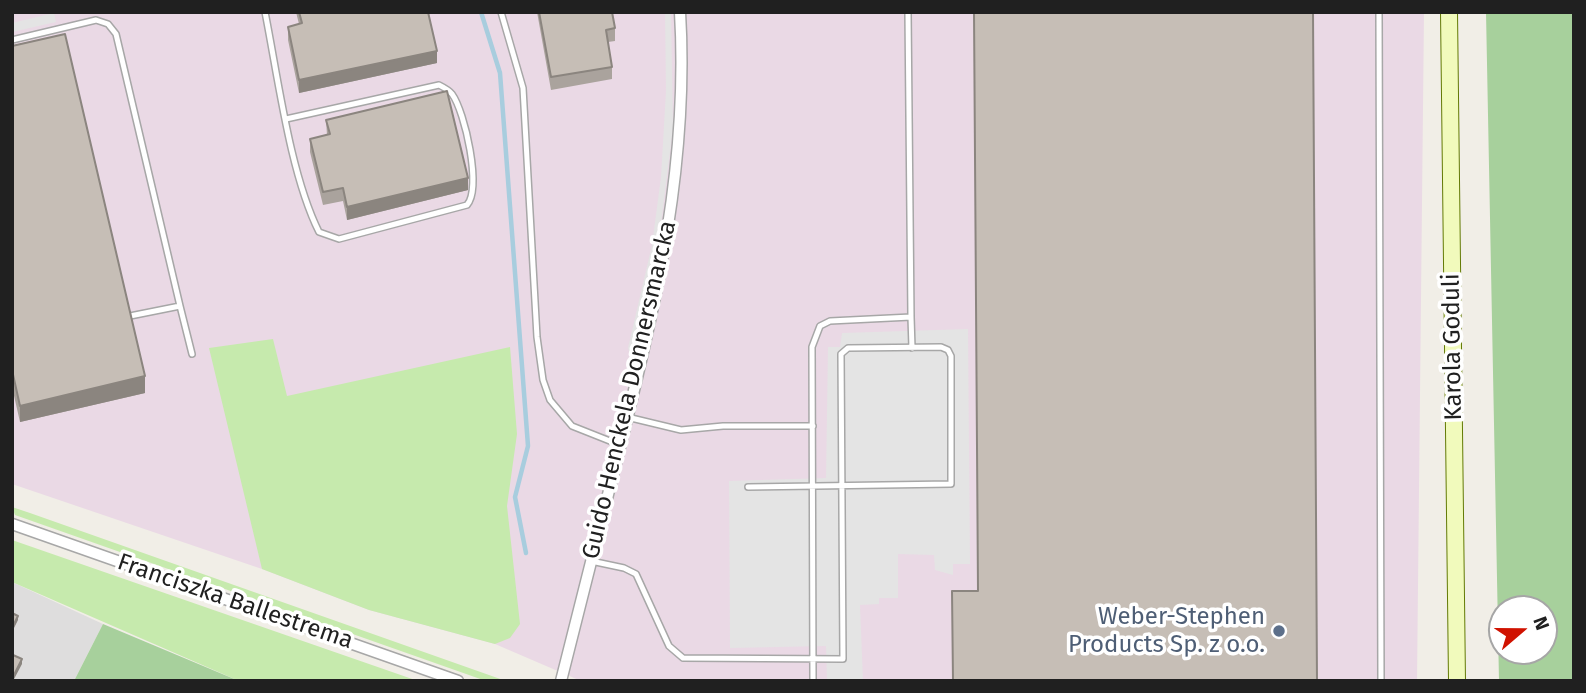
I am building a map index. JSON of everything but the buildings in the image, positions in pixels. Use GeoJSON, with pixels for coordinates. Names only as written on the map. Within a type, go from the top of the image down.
{"type":"FeatureCollection","features":[{"type":"Feature","properties":{"kind":"street","name":"Guido Henckela Donnersmarcka"},"geometry":{"type":"LineString","coordinates":[[561,681],[659,288],[672,211],[680,124],[680,12]]}},
{"type":"Feature","properties":{"kind":"street","name":"Karola Goduli"},"geometry":{"type":"LineString","coordinates":[[1449,12],[1457,681]]}},
{"type":"Feature","properties":{"kind":"street","name":"Franciszka Ballestrema"},"geometry":{"type":"LineString","coordinates":[[12,524],[458,681]]}},
{"type":"Feature","properties":{"kind":"lane"},"geometry":{"type":"LineString","coordinates":[[265,12],[286,119],[309,211],[319,232],[339,239],[467,205],[471,200],[474,174],[458,107],[451,92],[439,85],[286,119]]}},
{"type":"Feature","properties":{"kind":"lane"},"geometry":{"type":"LineString","coordinates":[[501,12],[523,88],[537,337],[543,380],[550,400],[572,426],[620,445]]}},
{"type":"Feature","properties":{"kind":"lane"},"geometry":{"type":"LineString","coordinates":[[908,12],[912,348]]}},
{"type":"Feature","properties":{"kind":"lane"},"geometry":{"type":"LineString","coordinates":[[1379,12],[1381,681]]}},
{"type":"Feature","properties":{"kind":"lane"},"geometry":{"type":"LineString","coordinates":[[12,40],[96,20],[108,24],[116,34],[192,354]]}},
{"type":"Feature","properties":{"kind":"lane"},"geometry":{"type":"LineString","coordinates":[[115,319],[180,306]]}},
{"type":"Feature","properties":{"kind":"lane"},"geometry":{"type":"LineString","coordinates":[[813,681],[812,347],[820,326],[843,318],[911,317]]}},
{"type":"Feature","properties":{"kind":"lane"},"geometry":{"type":"LineString","coordinates":[[591,561],[624,568],[636,574],[669,646],[677,656],[687,659],[843,659],[842,486],[841,354],[848,348],[941,347],[951,356],[951,484],[842,486],[748,487]]}},
{"type":"Feature","properties":{"kind":"lane"},"geometry":{"type":"LineString","coordinates":[[627,416],[681,430],[723,426],[813,426]]}},
{"type":"Feature","properties":{"kind":"shaded area"},"geometry":{"type":"Polygon","coordinates":[[[12,12],[1424,12],[1417,681],[581,681],[495,644],[369,610],[262,569],[12,484],[12,12]]]}},
{"type":"Feature","properties":{"kind":"shaded area"},"geometry":{"type":"Polygon","coordinates":[[[665,12],[671,12],[673,128],[659,240],[632,361],[628,348],[652,245],[661,177],[666,91],[665,12]]]}},
{"type":"Feature","properties":{"kind":"shaded area"},"geometry":{"type":"Polygon","coordinates":[[[54,13],[56,22],[12,32],[12,23],[54,13]]]}},
{"type":"Feature","properties":{"kind":"shaded area"},"geometry":{"type":"Polygon","coordinates":[[[968,329],[970,564],[953,564],[953,575],[935,570],[934,555],[898,554],[898,598],[879,598],[879,604],[860,605],[863,681],[827,681],[826,646],[730,648],[729,481],[826,478],[828,347],[840,347],[842,333],[968,329]]]}},
{"type":"Feature","properties":{"kind":"shaded area"},"geometry":{"type":"Polygon","coordinates":[[[12,582],[103,624],[74,681],[12,681],[12,582]]]}},
{"type":"Feature","properties":{"kind":"green space"},"geometry":{"type":"Polygon","coordinates":[[[1486,12],[1574,12],[1574,681],[1499,681],[1499,665],[1558,665],[1558,595],[1497,595],[1486,12]]]}},
{"type":"Feature","properties":{"kind":"green space"},"geometry":{"type":"Polygon","coordinates":[[[273,339],[287,396],[510,347],[517,434],[507,506],[520,624],[510,638],[495,644],[369,610],[262,569],[209,348],[273,339]]]}},
{"type":"Feature","properties":{"kind":"green space"},"geometry":{"type":"Polygon","coordinates":[[[12,507],[506,681],[486,681],[15,515],[12,507]]]}},
{"type":"Feature","properties":{"kind":"green space"},"geometry":{"type":"Polygon","coordinates":[[[12,540],[418,681],[239,681],[12,582],[12,540]]]}},
{"type":"Feature","properties":{"kind":"green space"},"geometry":{"type":"Polygon","coordinates":[[[103,624],[239,681],[74,681],[103,624]]]}},
{"type":"Feature","properties":{"kind":"waterway"},"geometry":{"type":"LineString","coordinates":[[481,12],[500,73],[528,446],[515,497],[526,553]]}},
{"type":"Feature","properties":{"kind":"place","name":"Weber-Stephen Products Sp. z o.o."},"geometry":{"type":"Point","coordinates":[1279,631]}}]}
